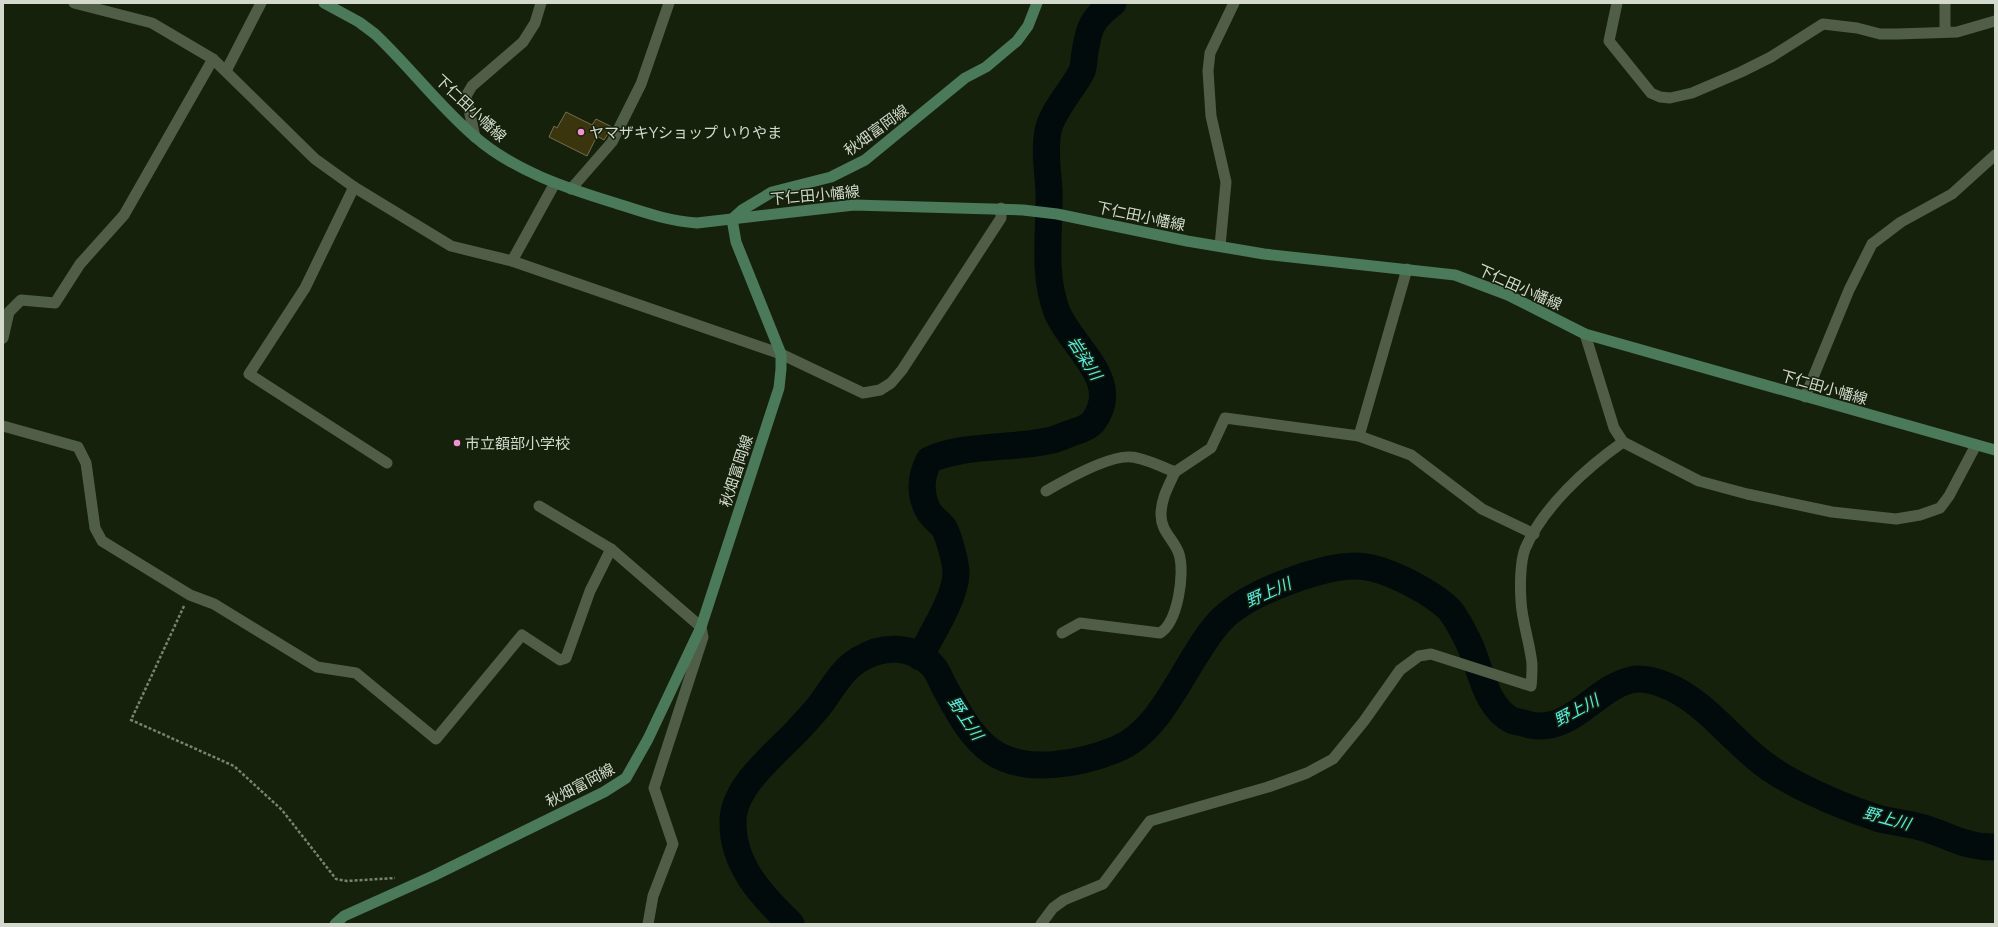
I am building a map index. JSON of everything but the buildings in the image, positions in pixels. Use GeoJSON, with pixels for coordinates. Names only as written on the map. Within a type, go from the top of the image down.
{"type":"FeatureCollection","features":[{"type":"Feature","properties":{"kind":"main road","name":"下仁田小幡線"},"geometry":{"type":"LineString","coordinates":[[324,3],[359,22],[375,34],[475,136],[508,161],[571,189],[676,222],[697,223],[732,220],[854,205],[1002,208],[1057,214],[1264,254],[1455,275],[1484,284],[1585,334],[1995,450]]}},
{"type":"Feature","properties":{"kind":"main road","name":"秋畑富岡線"},"geometry":{"type":"LineString","coordinates":[[336,924],[344,916],[440,873],[604,792],[626,778],[648,739],[701,627],[779,388],[781,354],[736,242],[732,220],[742,210],[772,192],[832,177],[865,160],[965,78],[986,67],[1017,41],[1028,26],[1037,3]]}},
{"type":"Feature","properties":{"kind":"street"},"geometry":{"type":"LineString","coordinates":[[74,3],[152,23],[213,59],[315,159],[354,187],[451,246],[512,261],[781,354],[863,393],[880,390],[892,383],[902,370],[1001,218],[1002,208]]}},
{"type":"Feature","properties":{"kind":"street"},"geometry":{"type":"LineString","coordinates":[[226,71],[261,3]]}},
{"type":"Feature","properties":{"kind":"street"},"geometry":{"type":"LineString","coordinates":[[475,136],[466,96],[472,86],[523,42],[535,24],[541,3]]}},
{"type":"Feature","properties":{"kind":"street"},"geometry":{"type":"LineString","coordinates":[[571,189],[612,142],[641,84],[669,3]]}},
{"type":"Feature","properties":{"kind":"street"},"geometry":{"type":"LineString","coordinates":[[1220,246],[1226,182],[1211,116],[1208,71],[1210,53],[1234,3]]}},
{"type":"Feature","properties":{"kind":"street"},"geometry":{"type":"LineString","coordinates":[[1616,3],[1610,41],[1651,93],[1665,98],[1692,93],[1742,72],[1771,57],[1823,24],[1857,28],[1880,34],[1957,32],[1995,21]]}},
{"type":"Feature","properties":{"kind":"street"},"geometry":{"type":"LineString","coordinates":[[1945,3],[1945,32]]}},
{"type":"Feature","properties":{"kind":"street"},"geometry":{"type":"LineString","coordinates":[[3,338],[6,311],[21,300],[55,303],[80,264],[124,215],[213,59]]}},
{"type":"Feature","properties":{"kind":"street"},"geometry":{"type":"LineString","coordinates":[[1805,397],[1849,290],[1872,244],[1901,222],[1952,194],[1995,155]]}},
{"type":"Feature","properties":{"kind":"street"},"geometry":{"type":"LineString","coordinates":[[512,261],[555,182]]}},
{"type":"Feature","properties":{"kind":"street"},"geometry":{"type":"LineString","coordinates":[[354,187],[305,288],[248,374],[387,463]]}},
{"type":"Feature","properties":{"kind":"street"},"geometry":{"type":"LineString","coordinates":[[1359,436],[1407,269]]}},
{"type":"Feature","properties":{"kind":"street"},"geometry":{"type":"LineString","coordinates":[[1585,334],[1614,428],[1623,442],[1699,481],[1747,494],[1832,512],[1896,519],[1920,515],[1940,508],[1949,496],[1976,445]]}},
{"type":"Feature","properties":{"kind":"street"},"geometry":{"type":"LineString","coordinates":[[1062,633],[1080,623],[1160,633],[1166,629],[1181,586],[1179,554],[1174,544],[1164,532],[1161,517],[1163,496],[1175,472],[1211,448],[1225,418],[1359,436],[1398,449],[1411,455],[1482,509],[1534,534]]}},
{"type":"Feature","properties":{"kind":"street"},"geometry":{"type":"LineString","coordinates":[[3,426],[78,447],[86,463],[95,528],[102,541],[190,595],[214,604],[317,667],[356,673],[436,740],[522,635],[560,660],[566,658],[590,591],[611,549]]}},
{"type":"Feature","properties":{"kind":"street"},"geometry":{"type":"LineString","coordinates":[[1041,924],[1053,908],[1069,898],[1103,884],[1150,821],[1268,787],[1307,773],[1333,759],[1364,721],[1400,670],[1419,656],[1431,654],[1531,686],[1532,664],[1521,602],[1521,579],[1524,551],[1540,522],[1569,487],[1603,456],[1623,442]]}},
{"type":"Feature","properties":{"kind":"street"},"geometry":{"type":"LineString","coordinates":[[1046,491],[1075,474],[1122,457],[1133,457],[1175,472]]}},
{"type":"Feature","properties":{"kind":"street"},"geometry":{"type":"LineString","coordinates":[[539,506],[611,549],[701,627],[703,637],[654,788],[673,844],[653,896],[648,924]]}},
{"type":"Feature","properties":{"kind":"path"},"geometry":{"type":"LineString","coordinates":[[190,595],[131,720],[234,766],[282,810],[336,879],[402,878]]}},
{"type":"Feature","properties":{"kind":"waterway","name":"岩染川"},"geometry":{"type":"LineString","coordinates":[[920,657],[948,604],[955,583],[956,573],[954,557],[946,532],[929,513],[923,497],[923,478],[929,460],[957,451],[1053,440],[1088,426],[1093,422],[1101,407],[1103,393],[1099,379],[1092,365],[1064,325],[1057,312],[1052,297],[1048,267],[1049,191],[1046,146],[1050,123],[1082,71],[1090,30],[1100,14],[1113,3]]}},
{"type":"Feature","properties":{"kind":"waterway","name":"野上川"},"geometry":{"type":"LineString","coordinates":[[791,924],[760,891],[743,866],[734,837],[733,821],[735,808],[747,784],[757,772],[815,712],[833,686],[848,668],[860,659],[869,654],[888,649],[897,649],[916,654],[924,658],[934,667],[954,705],[970,730],[983,745],[991,751],[1020,763],[1036,765],[1070,763],[1117,749],[1134,739],[1149,726],[1174,691],[1208,636],[1228,613],[1248,600],[1270,589],[1320,571],[1347,566],[1364,566],[1392,575],[1413,584],[1433,596],[1449,609],[1472,649],[1484,684],[1495,706],[1513,721],[1530,725],[1545,726],[1558,723],[1571,717],[1618,685],[1635,679],[1653,681],[1665,685],[1691,700],[1715,719],[1760,761],[1772,770],[1816,794],[1877,818],[1920,827],[1965,843],[1984,847],[1995,847]]}},
{"type":"Feature","properties":{"kind":"place","name":"ヤマザキYショップ いりやま"},"geometry":{"type":"Point","coordinates":[581,132]}},
{"type":"Feature","properties":{"kind":"place","name":"市立額部小学校"},"geometry":{"type":"Point","coordinates":[457,443]}}]}
